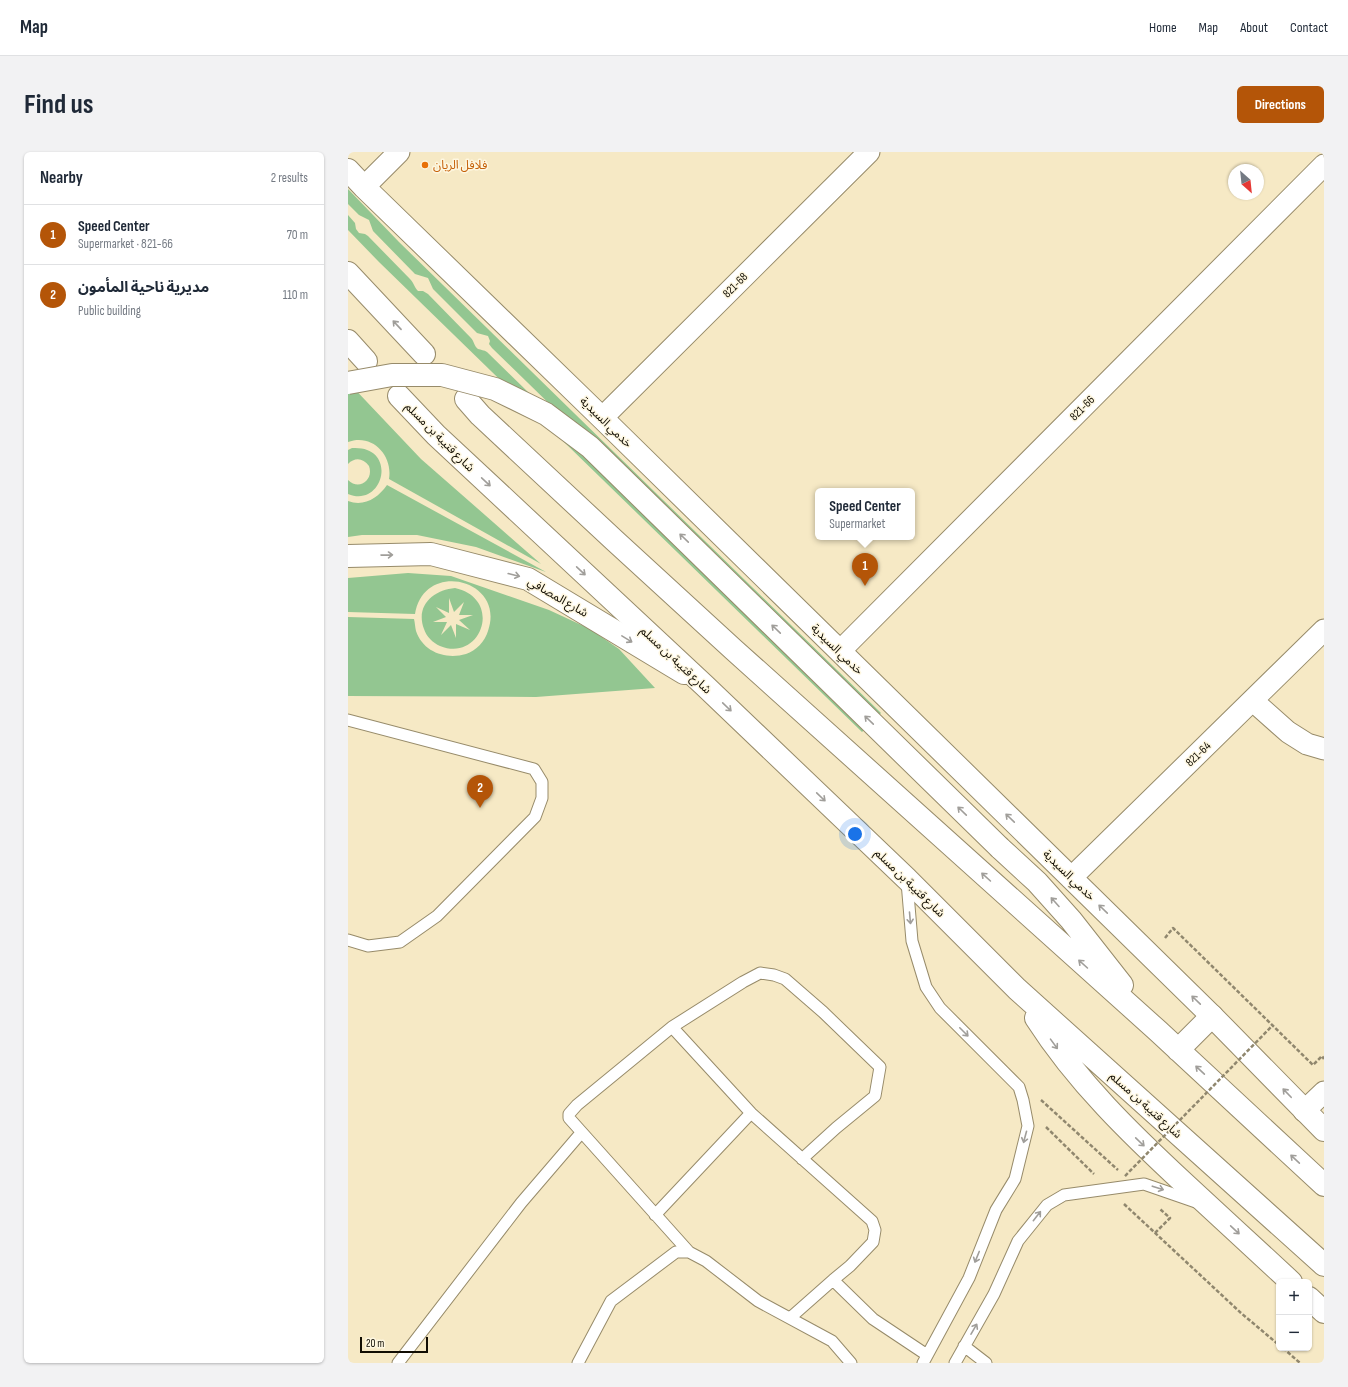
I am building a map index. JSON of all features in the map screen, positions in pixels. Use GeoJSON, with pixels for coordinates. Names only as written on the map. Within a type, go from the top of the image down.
{"type":"FeatureCollection","features":[{"type":"Feature","properties":{"kind":"main road","name":"خدمي السيدية"},"geometry":{"type":"LineString","coordinates":[[348,170],[1212,1016],[1324,1130]]}},
{"type":"Feature","properties":{"kind":"main road"},"geometry":{"type":"LineString","coordinates":[[348,273],[424,354]]}},
{"type":"Feature","properties":{"kind":"main road"},"geometry":{"type":"LineString","coordinates":[[348,341],[366,361]]}},
{"type":"Feature","properties":{"kind":"main road"},"geometry":{"type":"LineString","coordinates":[[348,383],[392,375],[442,375],[495,388],[546,414],[590,447],[1000,848],[1037,882],[1071,920],[1158,1031]]}},
{"type":"Feature","properties":{"kind":"main road","name":"شارع قتيبة بن مسلم"},"geometry":{"type":"LineString","coordinates":[[399,396],[436,435],[704,685],[907,879],[1017,989],[1324,1265]]}},
{"type":"Feature","properties":{"kind":"main road"},"geometry":{"type":"LineString","coordinates":[[466,399],[480,415],[734,650],[1158,1031],[1324,1185]]}},
{"type":"Feature","properties":{"kind":"main road","name":"شارع المصافي"},"geometry":{"type":"LineString","coordinates":[[348,556],[431,554],[528,579],[704,685]]}},
{"type":"Feature","properties":{"kind":"main road"},"geometry":{"type":"LineString","coordinates":[[1017,989],[1038,1022],[1087,1086],[1140,1142],[1288,1279]]}},
{"type":"Feature","properties":{"kind":"main road"},"geometry":{"type":"LineString","coordinates":[[1178,1050],[1212,1016]]}},
{"type":"Feature","properties":{"kind":"main road"},"geometry":{"type":"LineString","coordinates":[[1312,1301],[1324,1312]]}},
{"type":"Feature","properties":{"kind":"street"},"geometry":{"type":"LineString","coordinates":[[364,187],[399,152]]}},
{"type":"Feature","properties":{"kind":"street","name":"821-68"},"geometry":{"type":"LineString","coordinates":[[602,418],[869,152]]}},
{"type":"Feature","properties":{"kind":"street","name":"821-66"},"geometry":{"type":"LineString","coordinates":[[840,651],[1324,165]]}},
{"type":"Feature","properties":{"kind":"street","name":"821-64"},"geometry":{"type":"LineString","coordinates":[[1071,878],[1324,630]]}},
{"type":"Feature","properties":{"kind":"street"},"geometry":{"type":"LineString","coordinates":[[1253,701],[1288,732],[1307,744],[1324,749]]}},
{"type":"Feature","properties":{"kind":"street"},"geometry":{"type":"LineString","coordinates":[[1304,1111],[1324,1092]]}},
{"type":"Feature","properties":{"kind":"lane"},"geometry":{"type":"LineString","coordinates":[[348,720],[534,769],[542,782],[542,798],[535,816],[437,916],[400,942],[368,946],[348,940]]}},
{"type":"Feature","properties":{"kind":"lane"},"geometry":{"type":"LineString","coordinates":[[833,1280],[872,1319],[925,1359],[969,1278],[996,1210],[1015,1179],[1028,1126],[1019,1087],[940,1008],[926,987],[912,941],[907,879]]}},
{"type":"Feature","properties":{"kind":"lane"},"geometry":{"type":"LineString","coordinates":[[802,1159],[836,1128],[875,1096],[880,1067],[823,1012],[784,979],[774,974],[760,973],[672,1027],[577,1105],[569,1114],[569,1118],[581,1133],[689,1252],[706,1261],[758,1301],[832,1341],[851,1363]]}},
{"type":"Feature","properties":{"kind":"lane"},"geometry":{"type":"LineString","coordinates":[[672,1027],[751,1113],[872,1221],[876,1230],[873,1242],[850,1266],[790,1318]]}},
{"type":"Feature","properties":{"kind":"lane"},"geometry":{"type":"LineString","coordinates":[[655,1215],[751,1113]]}},
{"type":"Feature","properties":{"kind":"lane"},"geometry":{"type":"LineString","coordinates":[[398,1363],[521,1203],[581,1133]]}},
{"type":"Feature","properties":{"kind":"lane"},"geometry":{"type":"LineString","coordinates":[[955,1363],[994,1294],[1018,1241],[1047,1205],[1064,1195],[1110,1190],[1134,1184],[1144,1184],[1212,1208]]}},
{"type":"Feature","properties":{"kind":"lane"},"geometry":{"type":"LineString","coordinates":[[578,1363],[611,1301],[676,1252],[689,1252]]}},
{"type":"Feature","properties":{"kind":"lane"},"geometry":{"type":"LineString","coordinates":[[964,1346],[986,1363]]}},
{"type":"Feature","properties":{"kind":"path"},"geometry":{"type":"LineString","coordinates":[[1173,928],[1313,1065],[1322,1056],[1324,1059]]}},
{"type":"Feature","properties":{"kind":"path"},"geometry":{"type":"LineString","coordinates":[[1125,1176],[1273,1025]]}},
{"type":"Feature","properties":{"kind":"path"},"geometry":{"type":"LineString","coordinates":[[1134,1184],[1030,1090],[1023,1103],[1110,1190],[1241,1313],[1276,1342]]}},
{"type":"Feature","properties":{"kind":"path"},"geometry":{"type":"LineString","coordinates":[[1156,1233],[1170,1218],[1160,1208]]}},
{"type":"Feature","properties":{"kind":"path"},"geometry":{"type":"LineString","coordinates":[[1286,1351],[1300,1363]]}},
{"type":"Feature","properties":{"kind":"green space"},"geometry":{"type":"Polygon","coordinates":[[[348,189],[399,242],[881,713],[874,720],[492,348],[489,344],[490,341],[488,336],[477,333],[433,289],[428,278],[415,274],[373,231],[369,220],[359,215],[348,204],[348,189]]]}},
{"type":"Feature","properties":{"kind":"green space"},"geometry":{"type":"Polygon","coordinates":[[[348,215],[355,223],[356,229],[359,233],[368,236],[410,279],[418,291],[423,291],[428,294],[471,338],[478,349],[487,352],[869,725],[862,732],[379,262],[348,230],[348,215]]]}},
{"type":"Feature","properties":{"kind":"green space"},"geometry":{"type":"Polygon","coordinates":[[[348,382],[421,459],[541,564],[389,479],[388,462],[384,454],[373,443],[357,440],[348,442],[348,382]]]}},
{"type":"Feature","properties":{"kind":"green space"},"geometry":{"type":"Polygon","coordinates":[[[352,448],[367,450],[376,456],[381,465],[381,476],[377,485],[370,493],[360,496],[348,494],[348,480],[352,483],[361,484],[367,479],[370,471],[367,463],[359,459],[353,460],[348,464],[348,450],[352,448]]]}},
{"type":"Feature","properties":{"kind":"green space"},"geometry":{"type":"Polygon","coordinates":[[[387,485],[546,572],[476,547],[417,535],[362,535],[348,537],[348,501],[360,503],[370,500],[379,494],[387,485]]]}},
{"type":"Feature","properties":{"kind":"green space"},"geometry":{"type":"Polygon","coordinates":[[[408,573],[451,576],[549,610],[590,629],[619,649],[655,688],[536,697],[348,696],[348,617],[414,619],[419,638],[430,649],[443,655],[458,656],[473,651],[480,645],[487,635],[490,613],[485,599],[475,588],[462,582],[447,581],[433,586],[421,597],[415,614],[348,612],[348,578],[408,573]]]}},
{"type":"Feature","properties":{"kind":"green space"},"geometry":{"type":"Polygon","coordinates":[[[455,588],[470,594],[479,604],[483,616],[481,628],[476,638],[467,646],[454,649],[437,645],[432,641],[425,632],[422,620],[424,606],[428,600],[447,589],[455,588]],[[449,598],[449,613],[436,607],[446,617],[433,622],[447,622],[441,635],[451,625],[456,638],[456,624],[470,630],[459,620],[473,615],[459,615],[464,602],[454,612],[449,598]]]}},
{"type":"Feature","properties":{"kind":"place","name":"فلافل الريان"},"geometry":{"type":"Point","coordinates":[425,165]}},
{"type":"Feature","properties":{"kind":"place","name":"Speed Center"},"geometry":{"type":"Point","coordinates":[865,586]}},
{"type":"Feature","properties":{"kind":"place","name":"مديرية ناحية المأمون"},"geometry":{"type":"Point","coordinates":[480,808]}}]}
